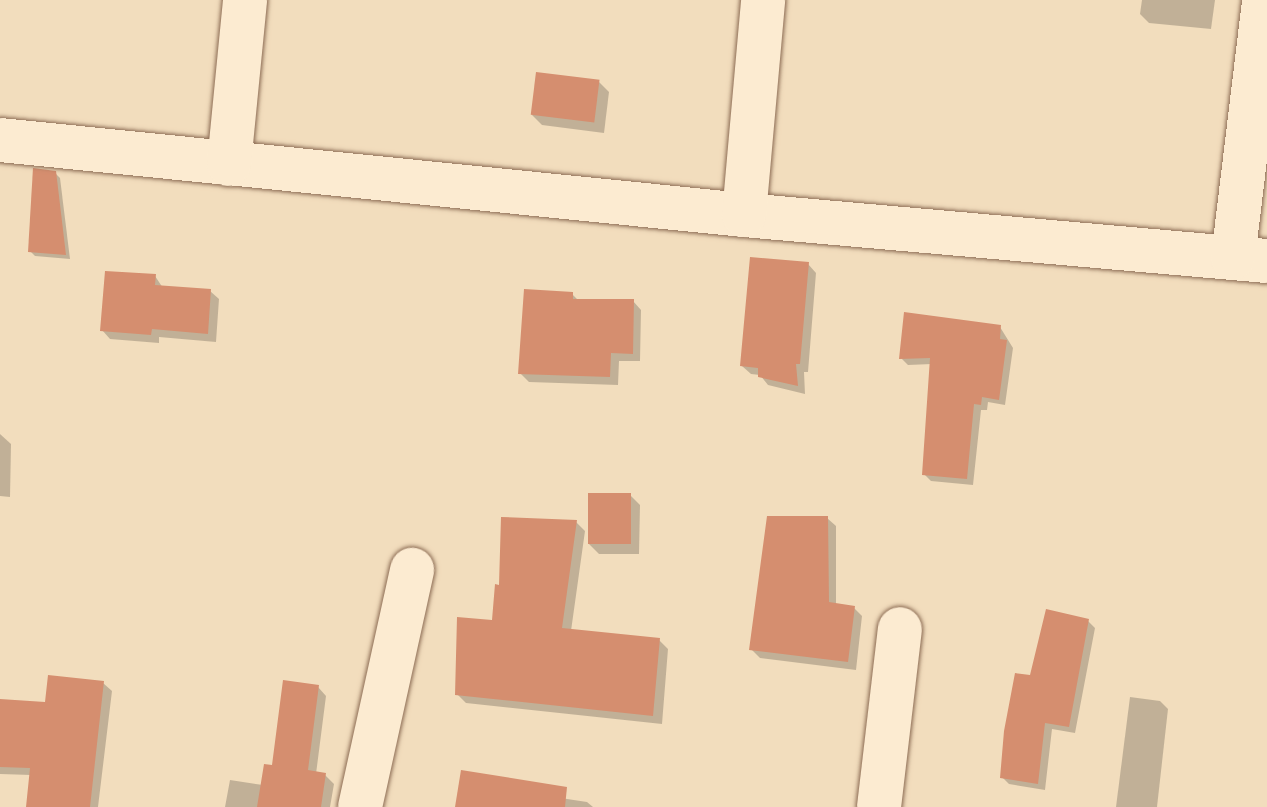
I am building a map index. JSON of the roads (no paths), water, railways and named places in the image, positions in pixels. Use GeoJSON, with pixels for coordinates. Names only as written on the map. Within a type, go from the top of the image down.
{"type":"FeatureCollection","features":[{"type":"Feature","properties":{"kind":"street"},"geometry":{"type":"LineString","coordinates":[[229,164],[245,0]]}},
{"type":"Feature","properties":{"kind":"street"},"geometry":{"type":"LineString","coordinates":[[744,215],[763,0]]}},
{"type":"Feature","properties":{"kind":"street"},"geometry":{"type":"LineString","coordinates":[[0,140],[744,215],[1250,260],[1264,0]]}},
{"type":"Feature","properties":{"kind":"street"},"geometry":{"type":"LineString","coordinates":[[360,807],[412,570]]}},
{"type":"Feature","properties":{"kind":"street"},"geometry":{"type":"LineString","coordinates":[[879,807],[900,629]]}}]}
